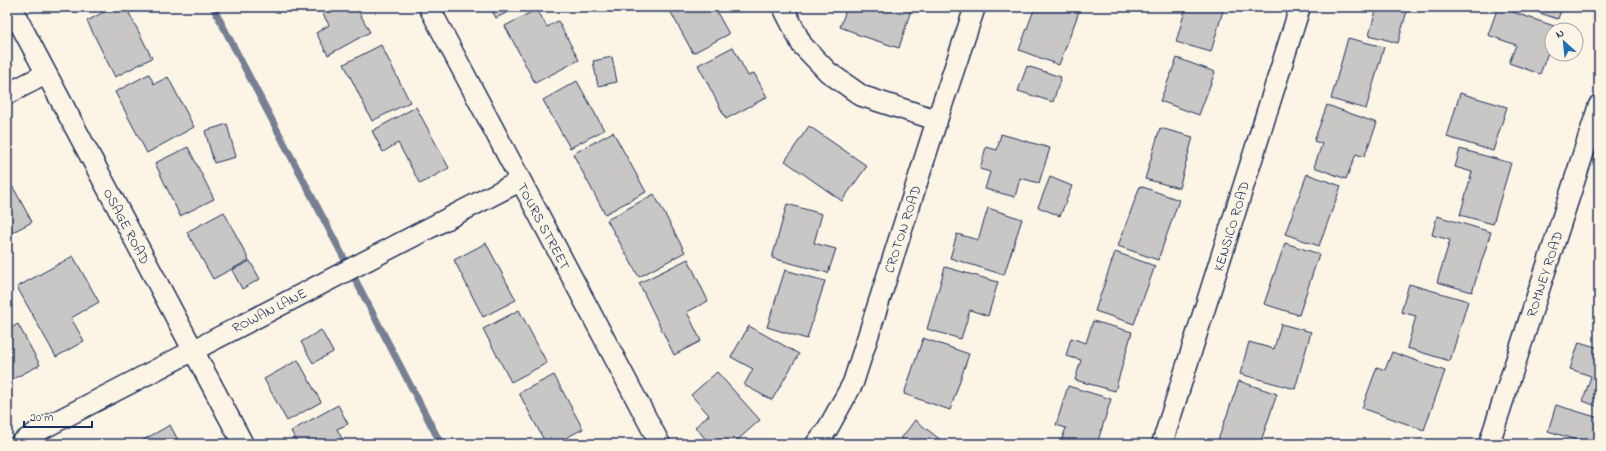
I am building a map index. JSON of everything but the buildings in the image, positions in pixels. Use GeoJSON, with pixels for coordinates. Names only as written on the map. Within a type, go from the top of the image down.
{"type":"FeatureCollection","features":[{"type":"Feature","properties":{"kind":"street","name":"OSAGE ROAD"},"geometry":{"type":"LineString","coordinates":[[11,7],[243,444]]}},
{"type":"Feature","properties":{"kind":"street","name":"TOURS STREET"},"geometry":{"type":"LineString","coordinates":[[429,7],[660,444]]}},
{"type":"Feature","properties":{"kind":"street"},"geometry":{"type":"LineString","coordinates":[[783,7],[802,45],[828,72],[862,96],[937,120]]}},
{"type":"Feature","properties":{"kind":"street","name":"CROTON ROAD"},"geometry":{"type":"LineString","coordinates":[[816,444],[828,428],[853,383],[937,120],[975,7]]}},
{"type":"Feature","properties":{"kind":"street","name":"KENSICO ROAD"},"geometry":{"type":"LineString","coordinates":[[1162,444],[1300,7]]}},
{"type":"Feature","properties":{"kind":"street"},"geometry":{"type":"LineString","coordinates":[[7,94],[46,74]]}},
{"type":"Feature","properties":{"kind":"street","name":"ROMNEY ROAD"},"geometry":{"type":"LineString","coordinates":[[1489,444],[1599,105]]}},
{"type":"Feature","properties":{"kind":"street","name":"ROWAN LANE"},"geometry":{"type":"LineString","coordinates":[[20,444],[38,431],[326,280],[520,181]]}},
{"type":"Feature","properties":{"kind":"waterway"},"geometry":{"type":"LineString","coordinates":[[213,7],[441,444]]}}]}
